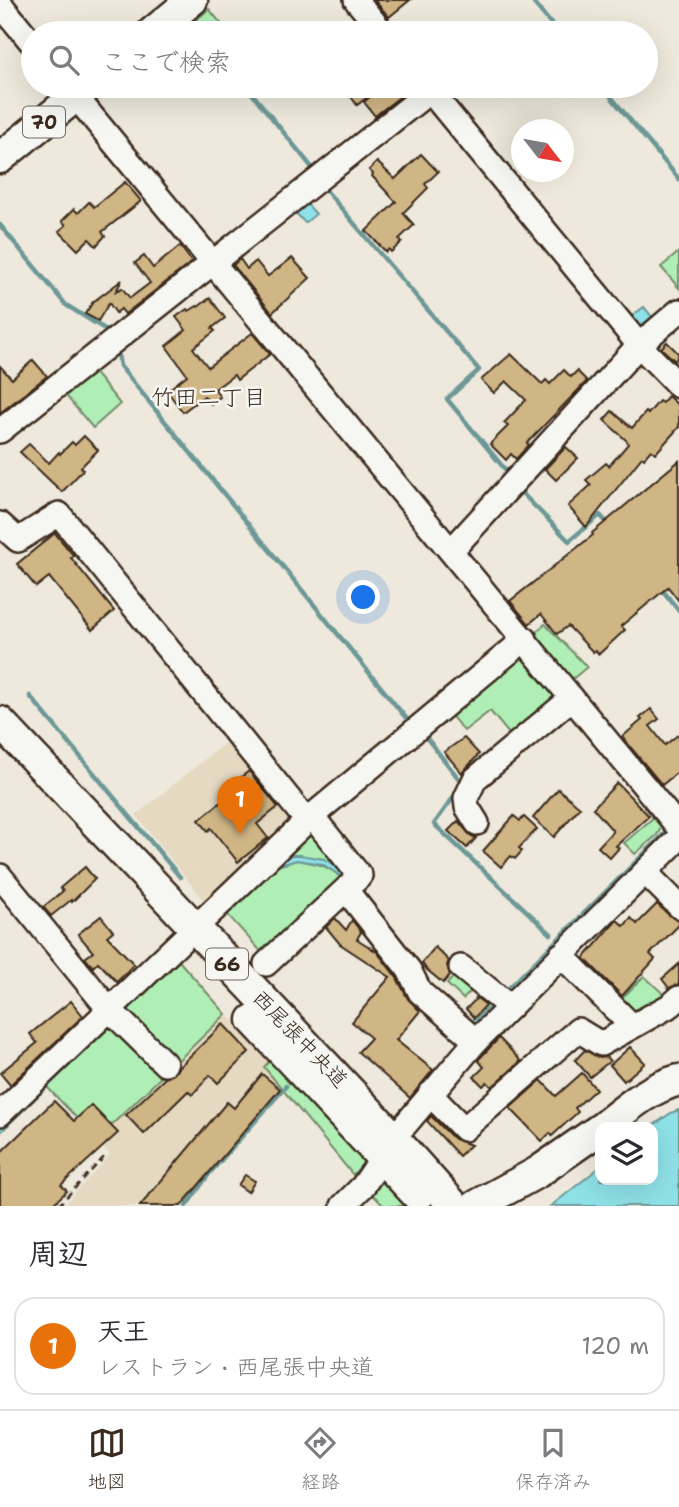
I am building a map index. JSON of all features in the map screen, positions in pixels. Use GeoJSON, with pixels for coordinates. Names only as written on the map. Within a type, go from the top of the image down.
{"type":"FeatureCollection","features":[{"type":"Feature","properties":{"kind":"main road"},"geometry":{"type":"LineString","coordinates":[[167,21],[192,0]]}},
{"type":"Feature","properties":{"kind":"main road","name":"70"},"geometry":{"type":"LineString","coordinates":[[0,158],[67,98]]}},
{"type":"Feature","properties":{"kind":"main road","name":"西尾張中央道"},"geometry":{"type":"LineString","coordinates":[[0,722],[428,1206]]}},
{"type":"Feature","properties":{"kind":"main road","name":"西尾張中央道"},"geometry":{"type":"LineString","coordinates":[[0,751],[379,1122],[454,1206]]}},
{"type":"Feature","properties":{"kind":"main road"},"geometry":{"type":"LineString","coordinates":[[610,1122],[662,1084],[679,1080]]}},
{"type":"Feature","properties":{"kind":"main road"},"geometry":{"type":"LineString","coordinates":[[476,1206],[538,1172],[595,1133]]}},
{"type":"Feature","properties":{"kind":"street"},"geometry":{"type":"LineString","coordinates":[[359,1],[374,21]]}},
{"type":"Feature","properties":{"kind":"street"},"geometry":{"type":"LineString","coordinates":[[0,4],[21,29]]}},
{"type":"Feature","properties":{"kind":"street"},"geometry":{"type":"LineString","coordinates":[[84,98],[213,264],[679,828]]}},
{"type":"Feature","properties":{"kind":"street"},"geometry":{"type":"LineString","coordinates":[[0,430],[213,264],[416,98]]}},
{"type":"Feature","properties":{"kind":"street"},"geometry":{"type":"LineString","coordinates":[[436,98],[639,345],[679,386]]}},
{"type":"Feature","properties":{"kind":"street"},"geometry":{"type":"LineString","coordinates":[[450,551],[639,345],[679,311]]}},
{"type":"Feature","properties":{"kind":"street"},"geometry":{"type":"LineString","coordinates":[[0,524],[18,540],[59,514],[360,876],[266,964]]}},
{"type":"Feature","properties":{"kind":"street"},"geometry":{"type":"LineString","coordinates":[[0,1114],[113,1013],[186,935],[310,818],[525,639]]}},
{"type":"Feature","properties":{"kind":"street"},"geometry":{"type":"LineString","coordinates":[[477,823],[467,807],[466,798],[475,779],[572,698]]}},
{"type":"Feature","properties":{"kind":"street"},"geometry":{"type":"LineString","coordinates":[[405,1125],[476,1041],[504,1002],[561,955],[679,838]]}},
{"type":"Feature","properties":{"kind":"street"},"geometry":{"type":"LineString","coordinates":[[645,872],[679,906]]}},
{"type":"Feature","properties":{"kind":"street"},"geometry":{"type":"LineString","coordinates":[[0,876],[113,1013],[165,1064]]}},
{"type":"Feature","properties":{"kind":"street"},"geometry":{"type":"LineString","coordinates":[[350,886],[409,970],[420,992],[476,1041]]}},
{"type":"Feature","properties":{"kind":"street"},"geometry":{"type":"LineString","coordinates":[[561,955],[632,1026]]}},
{"type":"Feature","properties":{"kind":"street"},"geometry":{"type":"LineString","coordinates":[[461,967],[504,1002]]}},
{"type":"Feature","properties":{"kind":"street"},"geometry":{"type":"LineString","coordinates":[[430,1094],[464,1129],[578,1030],[601,1044],[679,998]]}},
{"type":"Feature","properties":{"kind":"street"},"geometry":{"type":"LineString","coordinates":[[343,1206],[363,1186],[374,1170]]}},
{"type":"Feature","properties":{"kind":"path"},"geometry":{"type":"LineString","coordinates":[[58,1206],[107,1154]]}},
{"type":"Feature","properties":{"kind":"shaded area"},"geometry":{"type":"Polygon","coordinates":[[[231,738],[296,817],[205,902],[136,815],[231,738]]]}},
{"type":"Feature","properties":{"kind":"shaded area"},"geometry":{"type":"Polygon","coordinates":[[[226,1014],[272,1058],[283,1088],[208,1173],[185,1206],[63,1206],[110,1155],[97,1139],[226,1014]]]}},
{"type":"Feature","properties":{"kind":"green space"},"geometry":{"type":"Polygon","coordinates":[[[209,9],[219,21],[197,21],[209,9]]]}},
{"type":"Feature","properties":{"kind":"green space"},"geometry":{"type":"Polygon","coordinates":[[[679,252],[679,288],[661,267],[679,252]]]}},
{"type":"Feature","properties":{"kind":"green space"},"geometry":{"type":"Polygon","coordinates":[[[90,367],[120,404],[93,428],[61,390],[90,367]]]}},
{"type":"Feature","properties":{"kind":"green space"},"geometry":{"type":"Polygon","coordinates":[[[545,624],[587,667],[570,681],[532,636],[545,624]]]}},
{"type":"Feature","properties":{"kind":"green space"},"geometry":{"type":"Polygon","coordinates":[[[521,652],[561,701],[515,741],[490,711],[464,731],[447,711],[521,652]]]}},
{"type":"Feature","properties":{"kind":"green space"},"geometry":{"type":"Polygon","coordinates":[[[654,817],[662,826],[657,835],[635,854],[624,843],[654,817]]]}},
{"type":"Feature","properties":{"kind":"green space"},"geometry":{"type":"Polygon","coordinates":[[[308,826],[350,877],[324,859],[286,855],[308,826]]]}},
{"type":"Feature","properties":{"kind":"green space"},"geometry":{"type":"Polygon","coordinates":[[[297,860],[329,869],[345,882],[266,957],[227,914],[277,866],[297,860]]]}},
{"type":"Feature","properties":{"kind":"green space"},"geometry":{"type":"Polygon","coordinates":[[[179,961],[226,1014],[97,1139],[47,1087],[179,961]]]}},
{"type":"Feature","properties":{"kind":"green space"},"geometry":{"type":"Polygon","coordinates":[[[460,969],[478,985],[463,999],[447,984],[460,969]]]}},
{"type":"Feature","properties":{"kind":"green space"},"geometry":{"type":"Polygon","coordinates":[[[644,976],[671,1001],[639,1020],[619,1001],[644,976]]]}},
{"type":"Feature","properties":{"kind":"green space"},"geometry":{"type":"Polygon","coordinates":[[[272,1058],[365,1161],[353,1175],[264,1067],[272,1058]]]}},
{"type":"Feature","properties":{"kind":"green space"},"geometry":{"type":"Polygon","coordinates":[[[378,1176],[407,1206],[384,1206],[369,1191],[378,1176]]]}},
{"type":"Feature","properties":{"kind":"water"},"geometry":{"type":"Polygon","coordinates":[[[305,202],[316,214],[305,223],[294,211],[305,202]]]}},
{"type":"Feature","properties":{"kind":"water"},"geometry":{"type":"Polygon","coordinates":[[[644,307],[653,318],[641,327],[632,316],[644,307]]]}},
{"type":"Feature","properties":{"kind":"water"},"geometry":{"type":"Polygon","coordinates":[[[664,832],[665,838],[478,1026],[471,1027],[423,984],[407,957],[339,875],[322,864],[297,860],[277,866],[225,916],[220,911],[286,855],[324,859],[345,871],[416,960],[426,981],[470,1020],[476,1019],[664,832]]]}},
{"type":"Feature","properties":{"kind":"water"},"geometry":{"type":"Polygon","coordinates":[[[168,963],[172,967],[0,1133],[0,1124],[168,963]]]}},
{"type":"Feature","properties":{"kind":"water"},"geometry":{"type":"Polygon","coordinates":[[[679,1110],[679,1206],[551,1206],[595,1171],[595,1185],[658,1185],[658,1122],[679,1110]]]}},
{"type":"Feature","properties":{"kind":"building"},"geometry":{"type":"Polygon","coordinates":[[[374,0],[410,0],[389,17],[374,0]]]}},
{"type":"Feature","properties":{"kind":"building"},"geometry":{"type":"Polygon","coordinates":[[[352,98],[366,98],[357,105],[352,98]]]}},
{"type":"Feature","properties":{"kind":"building"},"geometry":{"type":"Polygon","coordinates":[[[369,98],[398,98],[375,116],[364,102],[369,98]]]}},
{"type":"Feature","properties":{"kind":"building"},"geometry":{"type":"Polygon","coordinates":[[[421,154],[438,172],[425,184],[428,188],[403,213],[414,225],[399,239],[402,242],[391,252],[389,249],[386,252],[366,231],[396,202],[369,170],[377,162],[395,179],[421,154]]]}},
{"type":"Feature","properties":{"kind":"building"},"geometry":{"type":"Polygon","coordinates":[[[125,182],[141,201],[102,232],[105,236],[96,246],[89,239],[78,250],[59,231],[66,225],[62,221],[74,209],[78,213],[89,202],[94,207],[125,182]]]}},
{"type":"Feature","properties":{"kind":"building"},"geometry":{"type":"Polygon","coordinates":[[[180,246],[192,262],[125,314],[121,309],[116,313],[109,303],[98,321],[85,314],[93,302],[122,280],[116,291],[122,288],[130,298],[150,283],[135,263],[144,256],[153,268],[180,246]]]}},
{"type":"Feature","properties":{"kind":"building"},"geometry":{"type":"Polygon","coordinates":[[[292,258],[310,278],[272,313],[233,265],[240,259],[247,269],[256,261],[268,276],[292,258]]]}},
{"type":"Feature","properties":{"kind":"building"},"geometry":{"type":"Polygon","coordinates":[[[210,298],[225,318],[212,328],[215,331],[193,348],[208,367],[252,333],[270,354],[237,380],[234,375],[215,389],[220,397],[211,404],[204,396],[183,412],[167,391],[187,375],[166,346],[186,330],[176,317],[210,298]]]}},
{"type":"Feature","properties":{"kind":"building"},"geometry":{"type":"Polygon","coordinates":[[[667,342],[679,354],[675,361],[661,348],[667,342]]]}},
{"type":"Feature","properties":{"kind":"building"},"geometry":{"type":"Polygon","coordinates":[[[511,354],[542,384],[546,380],[550,384],[564,370],[571,377],[577,371],[587,381],[527,443],[529,445],[516,459],[511,454],[506,460],[490,444],[508,426],[504,423],[526,400],[506,381],[494,393],[481,380],[511,354]]]}},
{"type":"Feature","properties":{"kind":"building"},"geometry":{"type":"Polygon","coordinates":[[[33,360],[47,376],[0,413],[0,366],[12,379],[33,360]]]}},
{"type":"Feature","properties":{"kind":"building"},"geometry":{"type":"Polygon","coordinates":[[[668,396],[679,406],[679,427],[656,453],[651,450],[642,457],[586,527],[568,506],[591,485],[586,480],[606,463],[609,466],[628,444],[604,420],[612,411],[632,428],[646,412],[648,414],[659,401],[662,403],[668,396]]]}},
{"type":"Feature","properties":{"kind":"building"},"geometry":{"type":"Polygon","coordinates":[[[84,436],[98,450],[62,492],[20,452],[29,444],[49,463],[59,452],[60,454],[72,442],[75,445],[84,436]]]}},
{"type":"Feature","properties":{"kind":"building"},"geometry":{"type":"Polygon","coordinates":[[[566,447],[578,458],[556,480],[545,469],[566,447]]]}},
{"type":"Feature","properties":{"kind":"building"},"geometry":{"type":"Polygon","coordinates":[[[679,461],[679,601],[668,587],[621,626],[625,630],[599,654],[595,650],[593,652],[568,626],[557,634],[541,614],[529,624],[510,601],[593,535],[592,533],[679,461]]]}},
{"type":"Feature","properties":{"kind":"building"},"geometry":{"type":"Polygon","coordinates":[[[55,533],[74,556],[71,558],[114,611],[92,630],[49,577],[36,587],[17,564],[55,533]]]}},
{"type":"Feature","properties":{"kind":"building"},"geometry":{"type":"Polygon","coordinates":[[[651,709],[659,719],[650,726],[665,745],[679,734],[679,771],[662,785],[622,737],[651,709]]]}},
{"type":"Feature","properties":{"kind":"building"},"geometry":{"type":"Polygon","coordinates":[[[464,738],[479,754],[462,773],[444,752],[464,738]]]}},
{"type":"Feature","properties":{"kind":"building"},"geometry":{"type":"Polygon","coordinates":[[[249,771],[278,807],[257,824],[268,838],[238,862],[211,828],[208,831],[199,820],[233,792],[229,787],[249,771]]]}},
{"type":"Feature","properties":{"kind":"building"},"geometry":{"type":"Polygon","coordinates":[[[617,783],[649,816],[616,846],[619,848],[610,858],[598,847],[613,831],[593,808],[617,783]]]}},
{"type":"Feature","properties":{"kind":"building"},"geometry":{"type":"Polygon","coordinates":[[[558,789],[580,807],[554,837],[533,818],[558,789]]]}},
{"type":"Feature","properties":{"kind":"building"},"geometry":{"type":"Polygon","coordinates":[[[514,816],[520,821],[524,817],[537,829],[519,848],[522,851],[515,859],[511,856],[501,867],[483,851],[514,816]]]}},
{"type":"Feature","properties":{"kind":"building"},"geometry":{"type":"Polygon","coordinates":[[[458,821],[476,838],[467,848],[448,831],[458,821]]]}},
{"type":"Feature","properties":{"kind":"building"},"geometry":{"type":"Polygon","coordinates":[[[85,867],[95,879],[72,902],[71,900],[51,916],[43,907],[63,891],[60,888],[85,867]]]}},
{"type":"Feature","properties":{"kind":"building"},"geometry":{"type":"Polygon","coordinates":[[[657,904],[679,920],[679,925],[650,954],[655,959],[622,996],[584,958],[617,920],[624,926],[631,918],[637,924],[657,904]]]}},
{"type":"Feature","properties":{"kind":"building"},"geometry":{"type":"Polygon","coordinates":[[[101,916],[113,931],[107,936],[134,964],[117,982],[98,962],[93,967],[85,958],[93,952],[78,934],[101,916]]]}},
{"type":"Feature","properties":{"kind":"building"},"geometry":{"type":"Polygon","coordinates":[[[335,918],[346,930],[352,920],[361,932],[357,939],[377,952],[397,978],[408,999],[420,1011],[396,1040],[433,1070],[410,1098],[358,1052],[371,1038],[352,1022],[390,977],[340,944],[326,927],[335,918]]]}},
{"type":"Feature","properties":{"kind":"building"},"geometry":{"type":"Polygon","coordinates":[[[435,947],[449,961],[447,965],[450,975],[443,983],[422,963],[435,947]]]}},
{"type":"Feature","properties":{"kind":"building"},"geometry":{"type":"Polygon","coordinates":[[[679,964],[679,984],[669,988],[662,979],[679,964]]]}},
{"type":"Feature","properties":{"kind":"building"},"geometry":{"type":"Polygon","coordinates":[[[477,998],[486,1005],[474,1018],[466,1009],[477,998]]]}},
{"type":"Feature","properties":{"kind":"building"},"geometry":{"type":"Polygon","coordinates":[[[71,1001],[83,1016],[10,1085],[0,1073],[37,1043],[30,1034],[71,1001]]]}},
{"type":"Feature","properties":{"kind":"building"},"geometry":{"type":"Polygon","coordinates":[[[223,1024],[249,1052],[218,1083],[210,1075],[192,1095],[188,1091],[144,1134],[126,1115],[165,1078],[174,1074],[223,1024]]]}},
{"type":"Feature","properties":{"kind":"building"},"geometry":{"type":"Polygon","coordinates":[[[499,1038],[521,1061],[492,1087],[487,1082],[483,1086],[474,1077],[484,1067],[478,1060],[499,1038]]]}},
{"type":"Feature","properties":{"kind":"building"},"geometry":{"type":"Polygon","coordinates":[[[630,1047],[645,1063],[624,1081],[610,1065],[630,1047]]]}},
{"type":"Feature","properties":{"kind":"building"},"geometry":{"type":"Polygon","coordinates":[[[585,1050],[610,1061],[590,1077],[575,1060],[585,1050]]]}},
{"type":"Feature","properties":{"kind":"building"},"geometry":{"type":"Polygon","coordinates":[[[582,1073],[596,1089],[575,1108],[578,1112],[552,1136],[550,1133],[542,1141],[510,1108],[541,1080],[556,1096],[582,1073]]]}},
{"type":"Feature","properties":{"kind":"building"},"geometry":{"type":"Polygon","coordinates":[[[262,1074],[280,1089],[181,1206],[140,1206],[227,1102],[234,1108],[262,1074]]]}},
{"type":"Feature","properties":{"kind":"building"},"geometry":{"type":"Polygon","coordinates":[[[54,1101],[74,1121],[91,1105],[118,1133],[61,1185],[67,1191],[51,1206],[0,1206],[0,1153],[54,1101]]]}},
{"type":"Feature","properties":{"kind":"building"},"geometry":{"type":"Polygon","coordinates":[[[431,1116],[454,1139],[471,1145],[459,1156],[427,1121],[431,1116]]]}},
{"type":"Feature","properties":{"kind":"building"},"geometry":{"type":"Polygon","coordinates":[[[245,1175],[255,1181],[248,1192],[238,1185],[245,1175]]]}},
{"type":"Feature","properties":{"kind":"waterway"},"geometry":{"type":"LineString","coordinates":[[531,0],[549,21]]}},
{"type":"Feature","properties":{"kind":"waterway"},"geometry":{"type":"LineString","coordinates":[[256,98],[314,170]]}},
{"type":"Feature","properties":{"kind":"waterway"},"geometry":{"type":"LineString","coordinates":[[612,98],[679,179]]}},
{"type":"Feature","properties":{"kind":"waterway"},"geometry":{"type":"LineString","coordinates":[[324,188],[479,370],[447,399],[508,473]]}},
{"type":"Feature","properties":{"kind":"waterway"},"geometry":{"type":"LineString","coordinates":[[0,225],[66,305],[111,333]]}},
{"type":"Feature","properties":{"kind":"waterway"},"geometry":{"type":"LineString","coordinates":[[117,348],[120,366],[406,718]]}},
{"type":"Feature","properties":{"kind":"waterway"},"geometry":{"type":"LineString","coordinates":[[519,490],[569,541],[600,515],[610,526]]}},
{"type":"Feature","properties":{"kind":"waterway"},"geometry":{"type":"LineString","coordinates":[[660,587],[679,611]]}},
{"type":"Feature","properties":{"kind":"waterway"},"geometry":{"type":"LineString","coordinates":[[30,696],[180,877]]}},
{"type":"Feature","properties":{"kind":"waterway"},"geometry":{"type":"LineString","coordinates":[[425,736],[463,784],[434,824],[551,934]]}},
{"type":"Feature","properties":{"kind":"waterway"},"geometry":{"type":"LineString","coordinates":[[186,1206],[209,1174],[286,1086]]}},
{"type":"Feature","properties":{"kind":"place","name":"天王"},"geometry":{"type":"Point","coordinates":[240,834]}},
{"type":"Feature","properties":{"kind":"district","name":"竹田二丁目"},"geometry":{"type":"Point","coordinates":[209,397]}}]}
